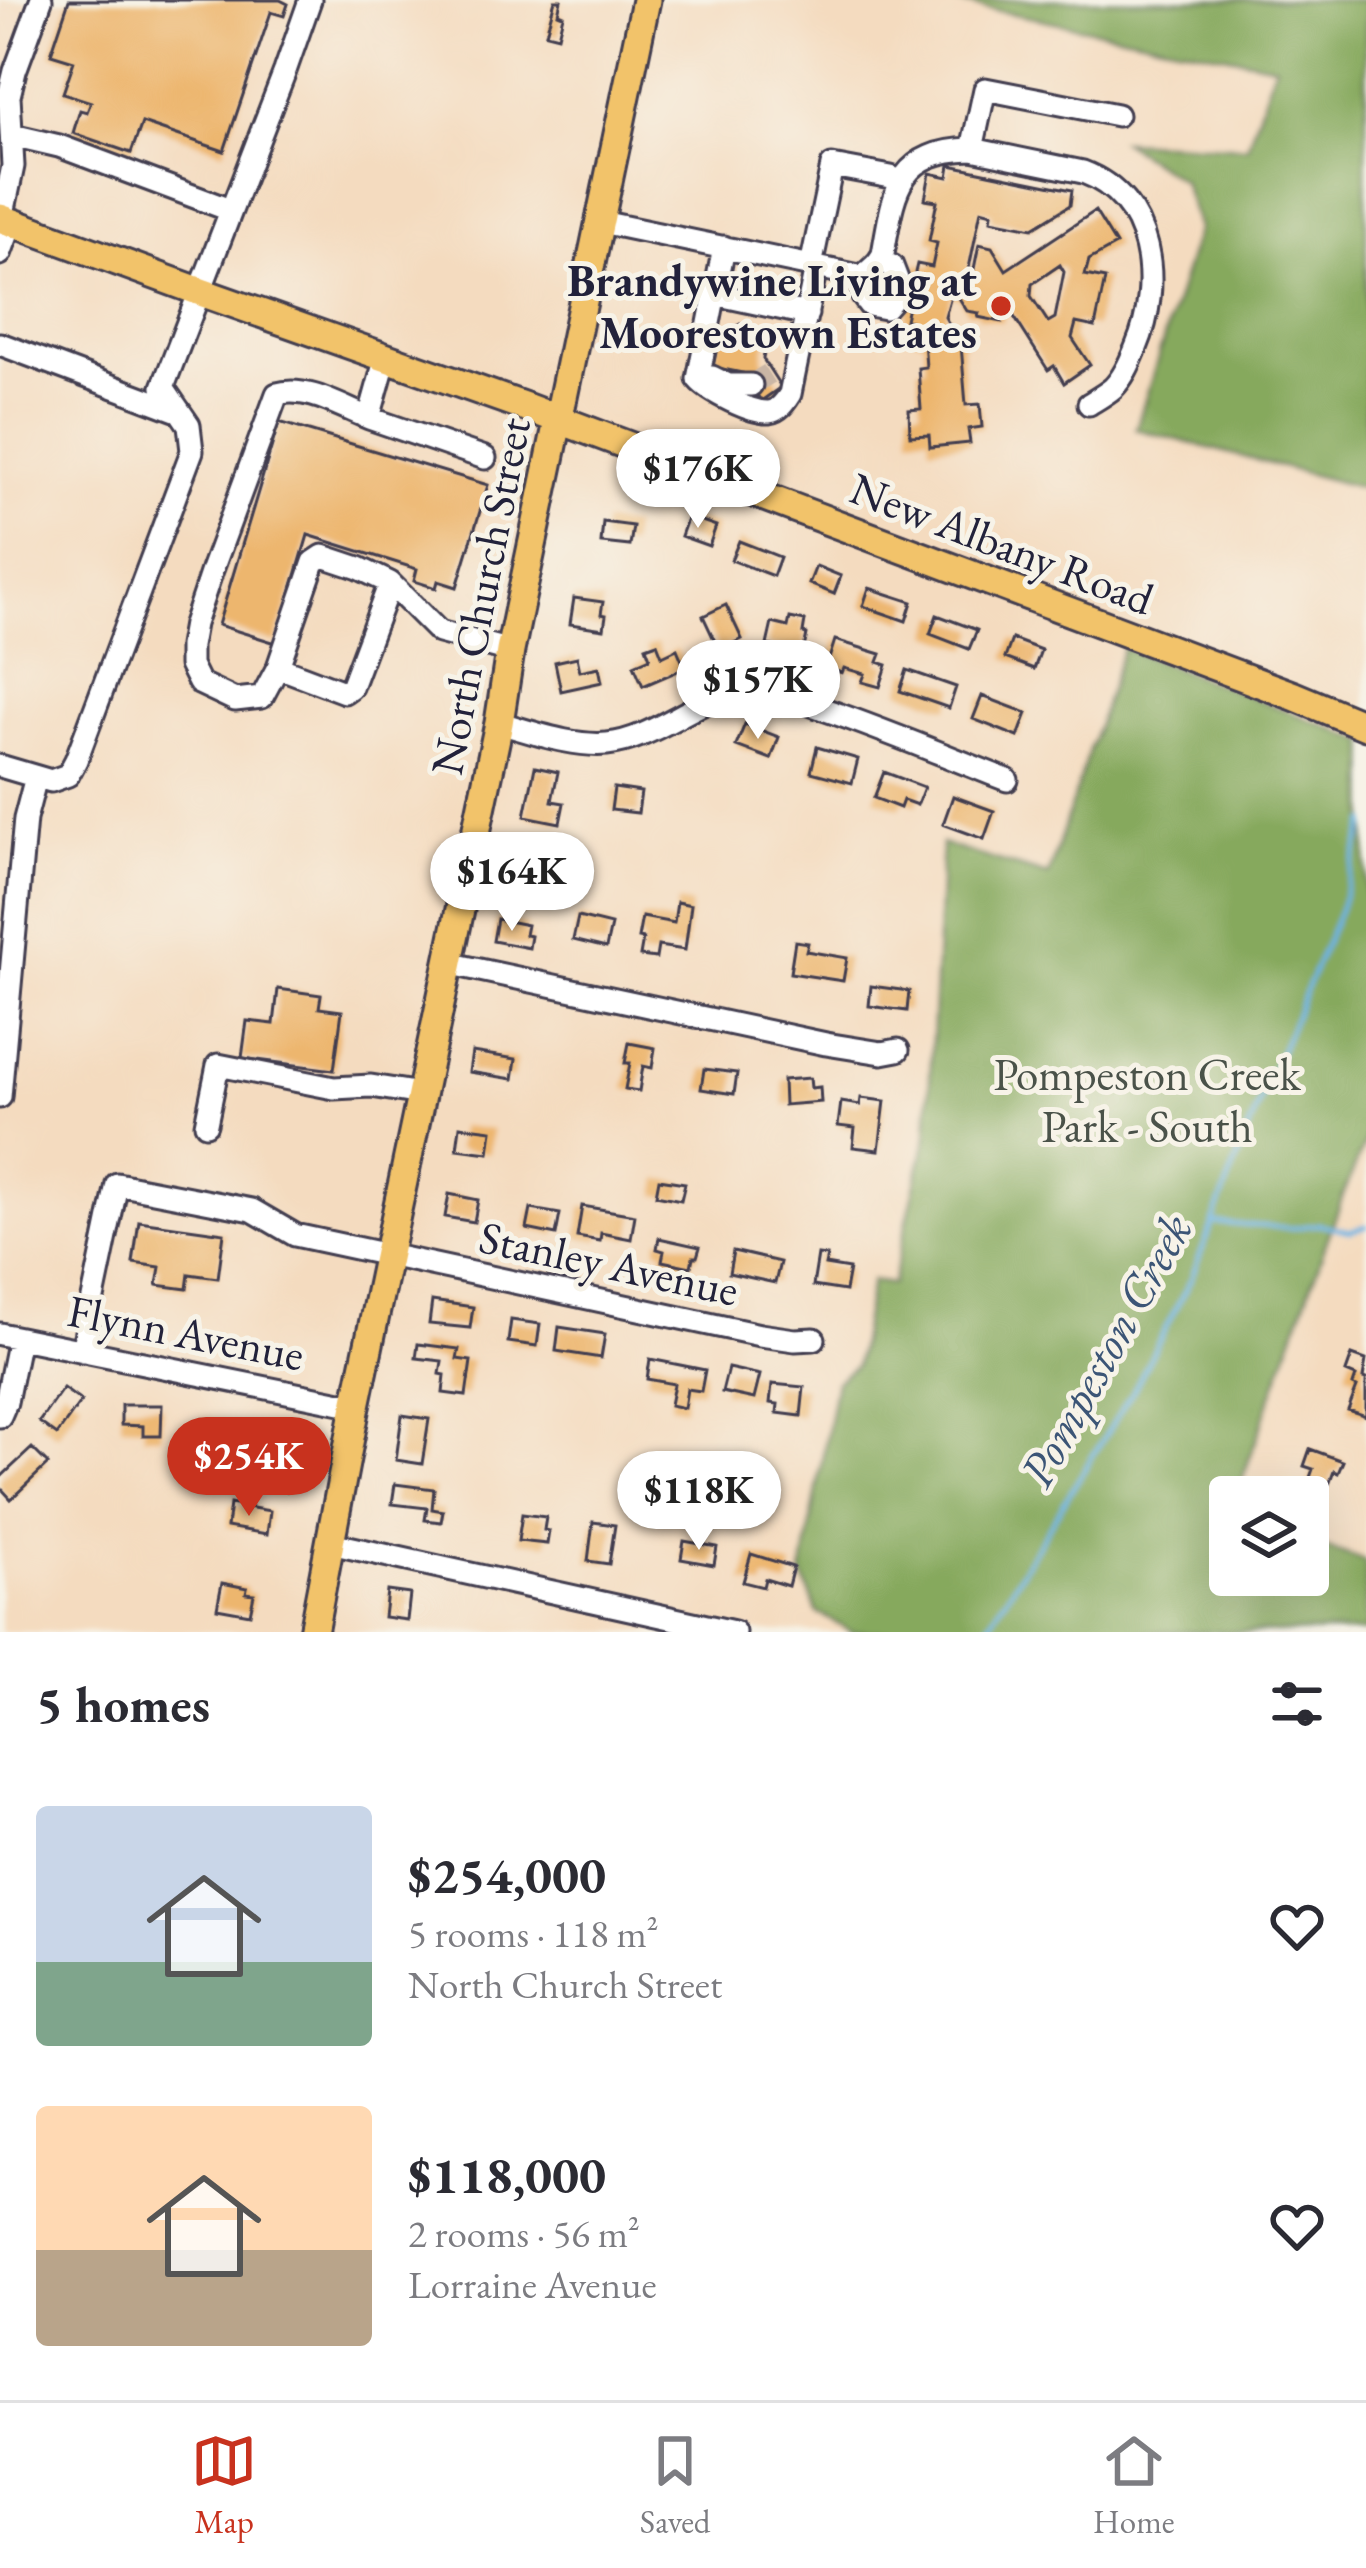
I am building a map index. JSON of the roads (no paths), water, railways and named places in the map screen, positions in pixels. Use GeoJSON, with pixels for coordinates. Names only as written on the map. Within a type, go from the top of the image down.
{"type":"FeatureCollection","features":[{"type":"Feature","properties":{"kind":"main road","name":"North Church Street"},"geometry":{"type":"LineString","coordinates":[[313,1632],[646,0]]}},
{"type":"Feature","properties":{"kind":"main road","name":"New Albany Road"},"geometry":{"type":"LineString","coordinates":[[5,220],[559,419],[1366,726]]}},
{"type":"Feature","properties":{"kind":"street"},"geometry":{"type":"LineString","coordinates":[[0,254],[13,166],[9,96],[41,0]]}},
{"type":"Feature","properties":{"kind":"street"},"geometry":{"type":"LineString","coordinates":[[0,766],[51,781],[68,776],[76,760],[192,451],[189,425],[163,387],[310,0]]}},
{"type":"Feature","properties":{"kind":"street"},"geometry":{"type":"LineString","coordinates":[[972,149],[985,89],[1117,115]]}},
{"type":"Feature","properties":{"kind":"street"},"geometry":{"type":"LineString","coordinates":[[12,135],[59,146],[230,210]]}},
{"type":"Feature","properties":{"kind":"street"},"geometry":{"type":"LineString","coordinates":[[880,261],[892,266],[895,289],[884,308],[863,298],[866,270],[880,261],[895,190],[927,157],[972,149],[1096,177],[1129,204],[1139,225],[1150,265],[1150,306],[1127,370],[1113,388],[1089,404]]}},
{"type":"Feature","properties":{"kind":"street"},"geometry":{"type":"LineString","coordinates":[[724,247],[698,379],[706,388],[772,412],[790,394],[832,166],[891,177],[900,183]]}},
{"type":"Feature","properties":{"kind":"street"},"geometry":{"type":"LineString","coordinates":[[601,222],[864,278]]}},
{"type":"Feature","properties":{"kind":"street"},"geometry":{"type":"LineString","coordinates":[[714,294],[807,314]]}},
{"type":"Feature","properties":{"kind":"street"},"geometry":{"type":"LineString","coordinates":[[0,344],[178,411]]}},
{"type":"Feature","properties":{"kind":"street"},"geometry":{"type":"LineString","coordinates":[[772,373],[799,355]]}},
{"type":"Feature","properties":{"kind":"street"},"geometry":{"type":"LineString","coordinates":[[369,418],[386,357]]}},
{"type":"Feature","properties":{"kind":"street"},"geometry":{"type":"LineString","coordinates":[[700,363],[709,376],[728,385],[751,385]]}},
{"type":"Feature","properties":{"kind":"street"},"geometry":{"type":"LineString","coordinates":[[485,458],[307,393],[277,394],[194,624],[190,665],[199,683],[235,700],[262,698],[278,668],[314,562],[323,556],[390,583],[440,632],[510,651]]}},
{"type":"Feature","properties":{"kind":"street"},"geometry":{"type":"LineString","coordinates":[[278,668],[344,692],[390,583]]}},
{"type":"Feature","properties":{"kind":"street"},"geometry":{"type":"LineString","coordinates":[[499,723],[577,742],[608,744],[640,736],[724,697],[755,690],[794,698],[1006,780]]}},
{"type":"Feature","properties":{"kind":"street"},"geometry":{"type":"LineString","coordinates":[[0,1097],[25,819],[35,777]]}},
{"type":"Feature","properties":{"kind":"street"},"geometry":{"type":"LineString","coordinates":[[448,963],[845,1048],[898,1051]]}},
{"type":"Feature","properties":{"kind":"street"},"geometry":{"type":"LineString","coordinates":[[206,1124],[218,1065],[334,1088],[371,1086],[421,1094]]}},
{"type":"Feature","properties":{"kind":"street","name":"Stanley Avenue"},"geometry":{"type":"LineString","coordinates":[[82,1351],[117,1184],[252,1210],[295,1235],[389,1256],[760,1335],[814,1339]]}},
{"type":"Feature","properties":{"kind":"street"},"geometry":{"type":"LineString","coordinates":[[0,1416],[6,1402],[10,1336]]}},
{"type":"Feature","properties":{"kind":"street","name":"Flynn Avenue"},"geometry":{"type":"LineString","coordinates":[[10,1336],[356,1406]]}},
{"type":"Feature","properties":{"kind":"street"},"geometry":{"type":"LineString","coordinates":[[330,1543],[734,1632]]}},
{"type":"Feature","properties":{"kind":"waterway","name":"Pompeston Creek"},"geometry":{"type":"LineString","coordinates":[[984,1632],[1134,1389],[1191,1279],[1339,911],[1366,822]]}},
{"type":"Feature","properties":{"kind":"waterway"},"geometry":{"type":"LineString","coordinates":[[1212,1223],[1292,1228],[1320,1224],[1350,1231],[1366,1226]]}},
{"type":"Feature","properties":{"kind":"tunnel"},"geometry":{"type":"LineString","coordinates":[[751,385],[772,372]]}},
{"type":"Feature","properties":{"kind":"place","name":"Brandywine Living at Moorestown Estates"},"geometry":{"type":"Point","coordinates":[1001,306]}},
{"type":"Feature","properties":{"kind":"park label","name":"Pompeston Creek Park - South"},"geometry":{"type":"Point","coordinates":[1147,1100]}}]}
